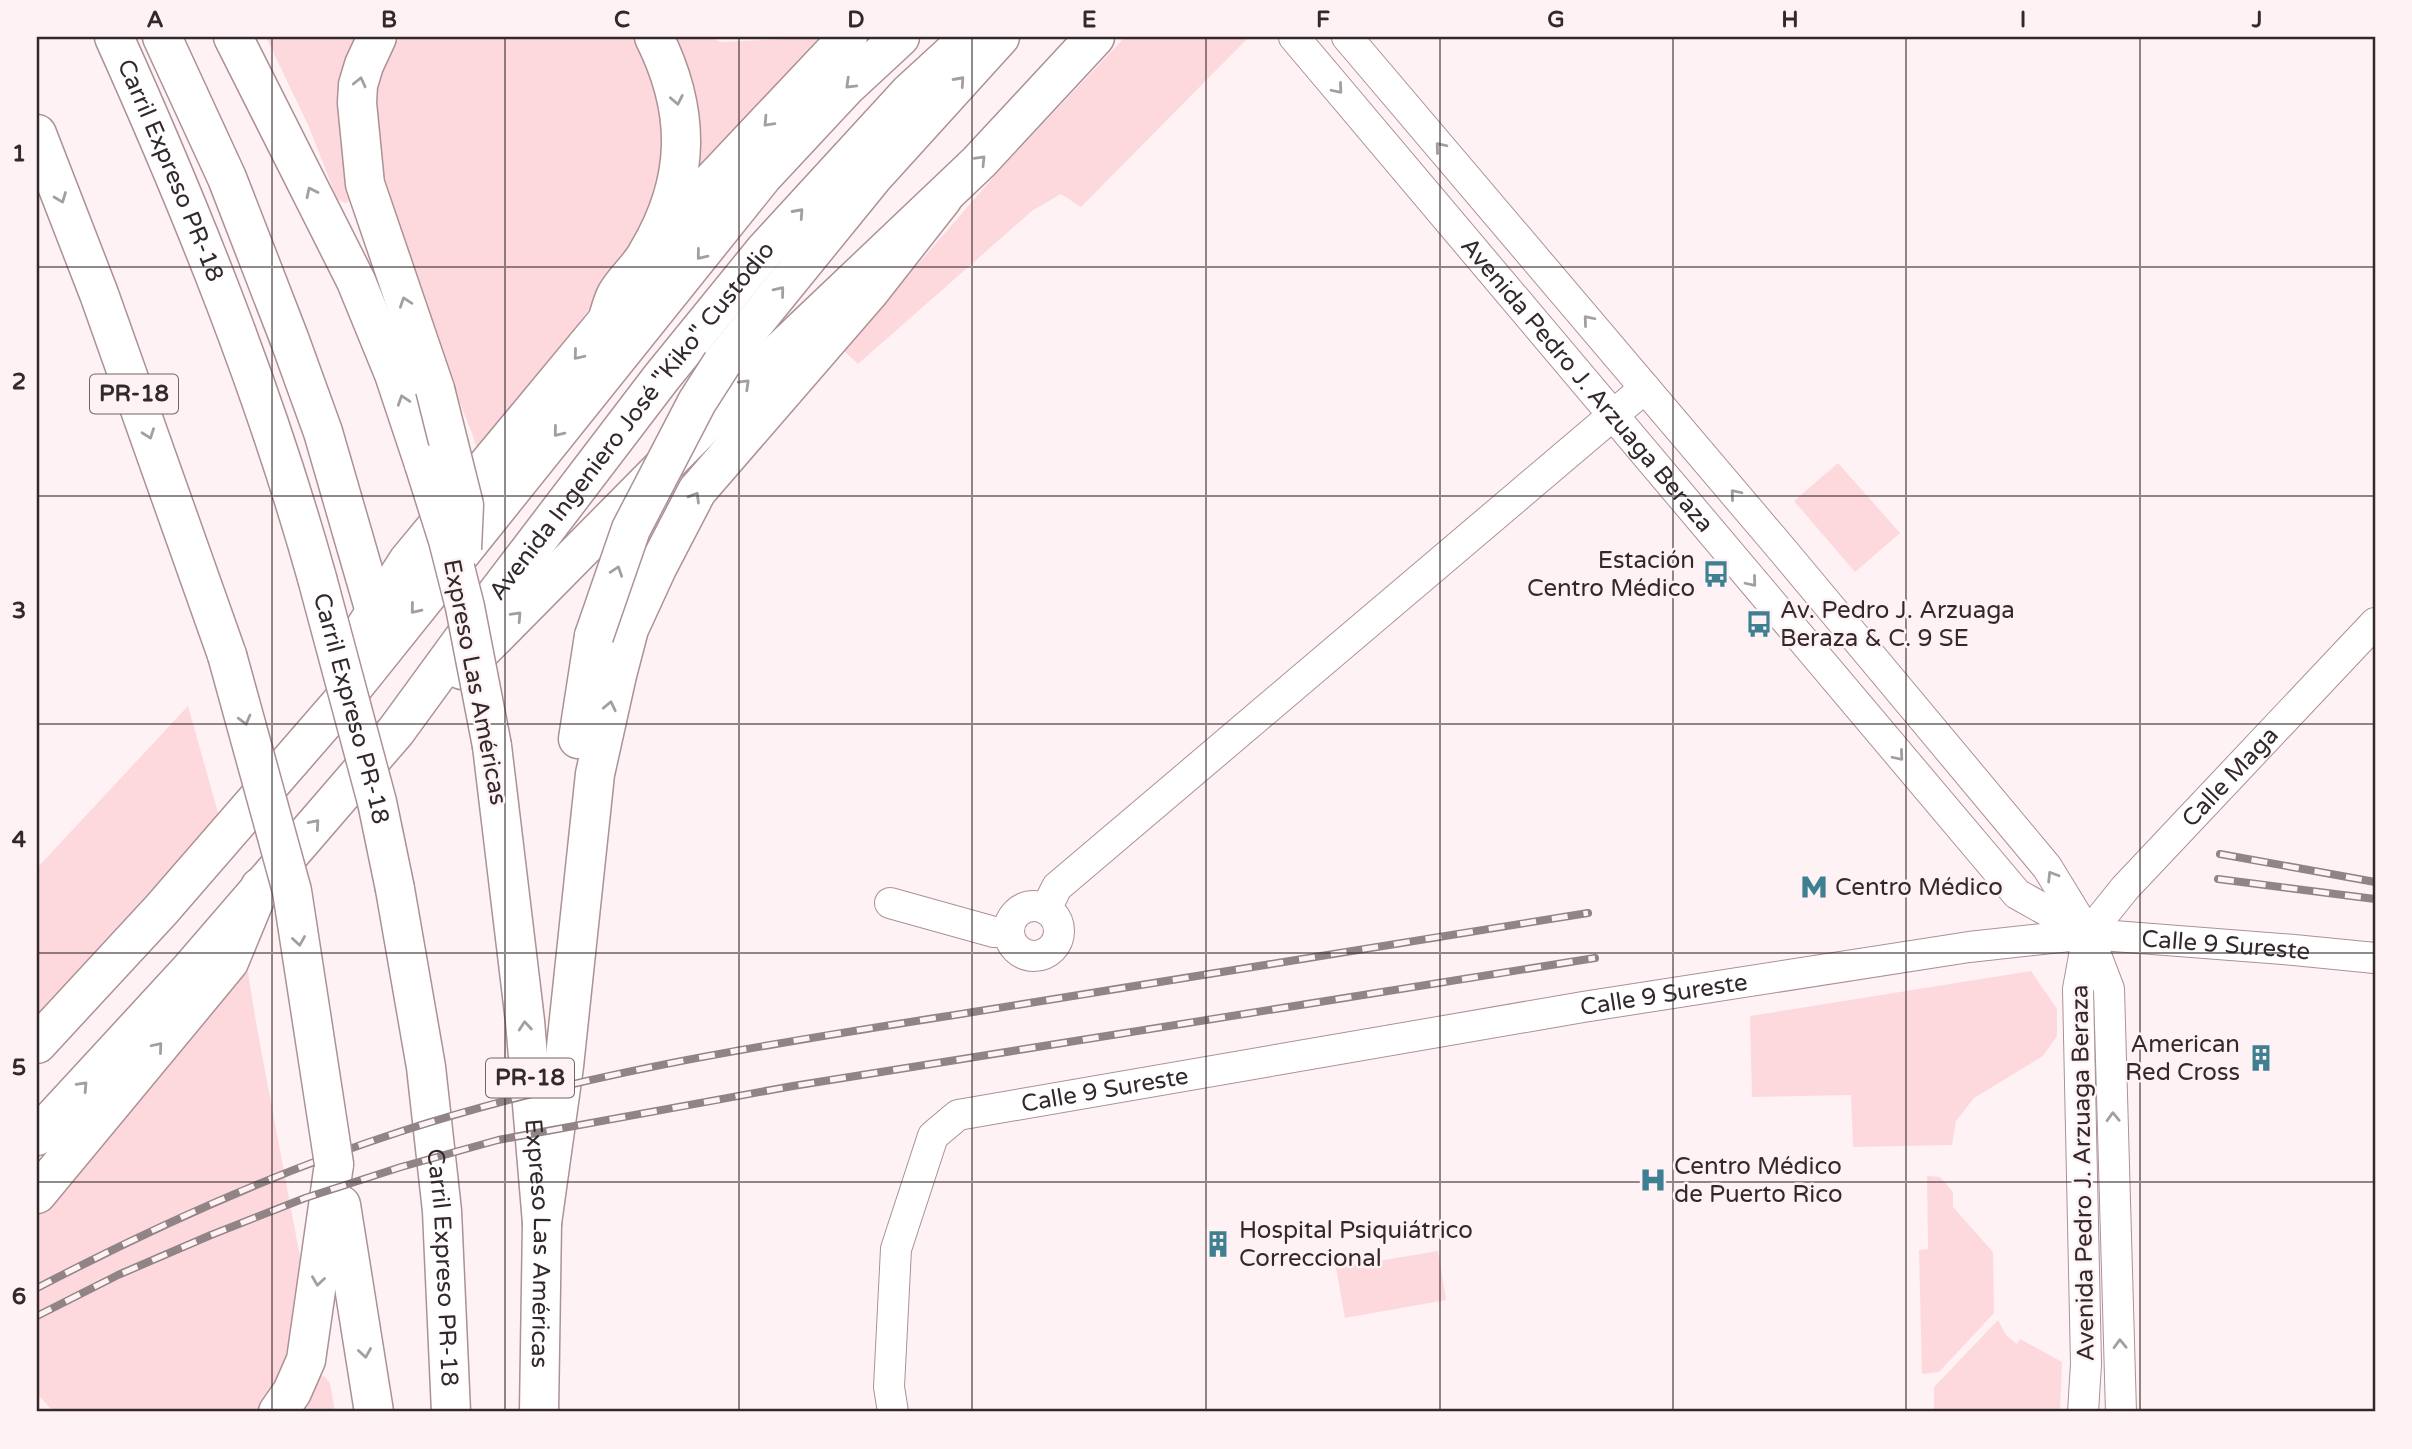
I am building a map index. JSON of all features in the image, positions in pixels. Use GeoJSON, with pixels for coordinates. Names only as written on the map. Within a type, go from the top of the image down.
{"type":"FeatureCollection","features":[{"type":"Feature","properties":{"kind":"main road","name":"Carril Expreso PR-18"},"geometry":{"type":"LineString","coordinates":[[114,37],[164,149],[253,373],[292,490],[377,802],[426,1067],[439,1185],[451,1412]]}},
{"type":"Feature","properties":{"kind":"main road"},"geometry":{"type":"LineString","coordinates":[[162,37],[227,178],[289,338],[323,432],[380,629]]}},
{"type":"Feature","properties":{"kind":"main road","name":"Expreso Las Américas"},"geometry":{"type":"LineString","coordinates":[[233,37],[356,281],[394,374],[461,590],[492,746],[525,1021],[542,1223],[539,1412]]}},
{"type":"Feature","properties":{"kind":"main road"},"geometry":{"type":"LineString","coordinates":[[377,37],[358,85],[357,103],[365,184],[435,389],[464,505],[461,590]]}},
{"type":"Feature","properties":{"kind":"main road"},"geometry":{"type":"LineString","coordinates":[[607,321],[616,295],[647,255],[664,221],[678,174],[682,132],[678,98],[669,66],[654,37]]}},
{"type":"Feature","properties":{"kind":"main road"},"geometry":{"type":"LineString","coordinates":[[380,629],[408,561],[607,321],[713,180],[848,37]]}},
{"type":"Feature","properties":{"kind":"main road","name":"Avenida Ingeniero José \"Kiko\" Custodio"},"geometry":{"type":"LineString","coordinates":[[37,1044],[161,910],[285,767],[380,629],[763,176],[846,87],[900,37]]}},
{"type":"Feature","properties":{"kind":"main road","name":"Avenida Ingeniero José \"Kiko\" Custodio"},"geometry":{"type":"LineString","coordinates":[[37,1136],[167,996],[397,731],[488,605],[661,378],[765,250],[909,93],[970,37]]}},
{"type":"Feature","properties":{"kind":"main road"},"geometry":{"type":"LineString","coordinates":[[564,1066],[567,812],[594,636],[631,529],[697,402],[722,363],[873,177],[1000,37]]}},
{"type":"Feature","properties":{"kind":"main road"},"geometry":{"type":"LineString","coordinates":[[397,731],[488,647],[580,549],[734,395],[849,283],[943,198],[1095,37]]}},
{"type":"Feature","properties":{"kind":"main road","name":"PR-18"},"geometry":{"type":"LineString","coordinates":[[37,134],[99,294],[227,655],[292,891],[374,1412]]}},
{"type":"Feature","properties":{"kind":"main road"},"geometry":{"type":"LineString","coordinates":[[542,1223],[564,1066],[595,774],[629,629],[697,491],[870,291],[943,198]]}},
{"type":"Feature","properties":{"kind":"main road"},"geometry":{"type":"LineString","coordinates":[[37,1194],[229,962],[260,887]]}},
{"type":"Feature","properties":{"kind":"main road"},"geometry":{"type":"LineString","coordinates":[[278,1412],[292,1392],[306,1360],[334,1164]]}},
{"type":"Feature","properties":{"kind":"street","name":"Avenida Pedro J. Arzuaga Beraza"},"geometry":{"type":"LineString","coordinates":[[1294,37],[2017,894],[2088,934]]}},
{"type":"Feature","properties":{"kind":"street","name":"Avenida Pedro J. Arzuaga Beraza"},"geometry":{"type":"LineString","coordinates":[[1348,37],[2047,867],[2088,934],[2109,989],[2121,1412]]}},
{"type":"Feature","properties":{"kind":"street"},"geometry":{"type":"LineString","coordinates":[[1046,909],[1057,887],[1645,388]]}},
{"type":"Feature","properties":{"kind":"street","name":"Calle Maga"},"geometry":{"type":"LineString","coordinates":[[2088,934],[2157,852],[2375,623]]}},
{"type":"Feature","properties":{"kind":"street"},"geometry":{"type":"LineString","coordinates":[[890,903],[994,932],[1009,932]]}},
{"type":"Feature","properties":{"kind":"street"},"geometry":{"type":"LineString","coordinates":[[1031,906],[1046,909],[1056,918],[1059,937],[1055,946],[1038,956],[1019,951],[1009,932],[1014,916],[1021,909],[1031,906]]}},
{"type":"Feature","properties":{"kind":"street","name":"Avenida Pedro J. Arzuaga Beraza"},"geometry":{"type":"LineString","coordinates":[[2083,1412],[2086,1364],[2078,989],[2088,934]]}},
{"type":"Feature","properties":{"kind":"street","name":"Calle 9 Sureste"},"geometry":{"type":"LineString","coordinates":[[893,1412],[889,1387],[896,1250],[933,1136],[958,1115],[1583,1007],[1969,947],[2088,934],[2375,958]]}},
{"type":"Feature","properties":{"kind":"shaded area"},"geometry":{"type":"Polygon","coordinates":[[[266,37],[362,37],[353,200],[345,203],[337,199],[309,127],[266,37]]]}},
{"type":"Feature","properties":{"kind":"shaded area"},"geometry":{"type":"Polygon","coordinates":[[[401,37],[635,37],[655,74],[661,93],[664,153],[652,206],[600,294],[478,453],[393,237],[377,172],[377,88],[393,46],[401,37]]]}},
{"type":"Feature","properties":{"kind":"shaded area"},"geometry":{"type":"Polygon","coordinates":[[[660,37],[708,37],[721,42],[827,37],[695,190],[660,37]]]}},
{"type":"Feature","properties":{"kind":"shaded area"},"geometry":{"type":"Polygon","coordinates":[[[1125,37],[1249,37],[1081,207],[1061,194],[1033,210],[858,364],[843,350],[1004,165],[1125,37]]]}},
{"type":"Feature","properties":{"kind":"shaded area"},"geometry":{"type":"Polygon","coordinates":[[[1838,463],[1900,533],[1855,572],[1794,501],[1838,463]]]}},
{"type":"Feature","properties":{"kind":"shaded area"},"geometry":{"type":"Polygon","coordinates":[[[188,706],[219,816],[37,1015],[37,868],[188,706]]]}},
{"type":"Feature","properties":{"kind":"shaded area"},"geometry":{"type":"Polygon","coordinates":[[[247,967],[301,1262],[299,1348],[271,1396],[254,1412],[54,1412],[37,1394],[37,1207],[247,967]]]}},
{"type":"Feature","properties":{"kind":"shaded area"},"geometry":{"type":"Polygon","coordinates":[[[2031,971],[2057,1009],[2057,1036],[2043,1056],[1974,1098],[1956,1121],[1952,1145],[1853,1147],[1851,1095],[1752,1097],[1750,1016],[2031,971]]]}},
{"type":"Feature","properties":{"kind":"shaded area"},"geometry":{"type":"Polygon","coordinates":[[[1927,1176],[1940,1177],[1953,1192],[1953,1207],[1993,1252],[1994,1313],[1939,1372],[1922,1374],[1919,1250],[1928,1249],[1927,1176]]]}},
{"type":"Feature","properties":{"kind":"shaded area"},"geometry":{"type":"Polygon","coordinates":[[[1438,1251],[1446,1300],[1345,1318],[1336,1268],[1438,1251]]]}},
{"type":"Feature","properties":{"kind":"shaded area"},"geometry":{"type":"Polygon","coordinates":[[[1998,1320],[2006,1335],[2017,1344],[2020,1339],[2062,1362],[2060,1412],[1934,1412],[1934,1387],[1998,1320]]]}},
{"type":"Feature","properties":{"kind":"shaded area"},"geometry":{"type":"Polygon","coordinates":[[[324,1376],[330,1383],[335,1412],[298,1412],[316,1378],[324,1376]]]}},
{"type":"Feature","properties":{"kind":"railway"},"geometry":{"type":"LineString","coordinates":[[2220,854],[2375,882]]}},
{"type":"Feature","properties":{"kind":"railway"},"geometry":{"type":"LineString","coordinates":[[2218,879],[2375,899]]}},
{"type":"Feature","properties":{"kind":"railway"},"geometry":{"type":"LineString","coordinates":[[37,1288],[170,1223],[306,1165],[399,1132],[539,1092],[752,1048],[1588,913]]}},
{"type":"Feature","properties":{"kind":"railway"},"geometry":{"type":"LineString","coordinates":[[37,1316],[118,1275],[305,1198],[498,1140],[793,1086],[1595,958]]}},
{"type":"Feature","properties":{"kind":"place","name":"Estación Centro Médico"},"geometry":{"type":"Point","coordinates":[1716,574]}},
{"type":"Feature","properties":{"kind":"place","name":"Av. Pedro J. Arzuaga Beraza & C. 9 SE"},"geometry":{"type":"Point","coordinates":[1759,624]}},
{"type":"Feature","properties":{"kind":"place","name":"Centro Médico"},"geometry":{"type":"Point","coordinates":[1814,887]}},
{"type":"Feature","properties":{"kind":"place","name":"American Red Cross"},"geometry":{"type":"Point","coordinates":[2261,1058]}},
{"type":"Feature","properties":{"kind":"place","name":"Centro Médico de Puerto Rico"},"geometry":{"type":"Point","coordinates":[1653,1180]}},
{"type":"Feature","properties":{"kind":"place","name":"Hospital Psiquiátrico Correccional"},"geometry":{"type":"Point","coordinates":[1218,1244]}}]}
